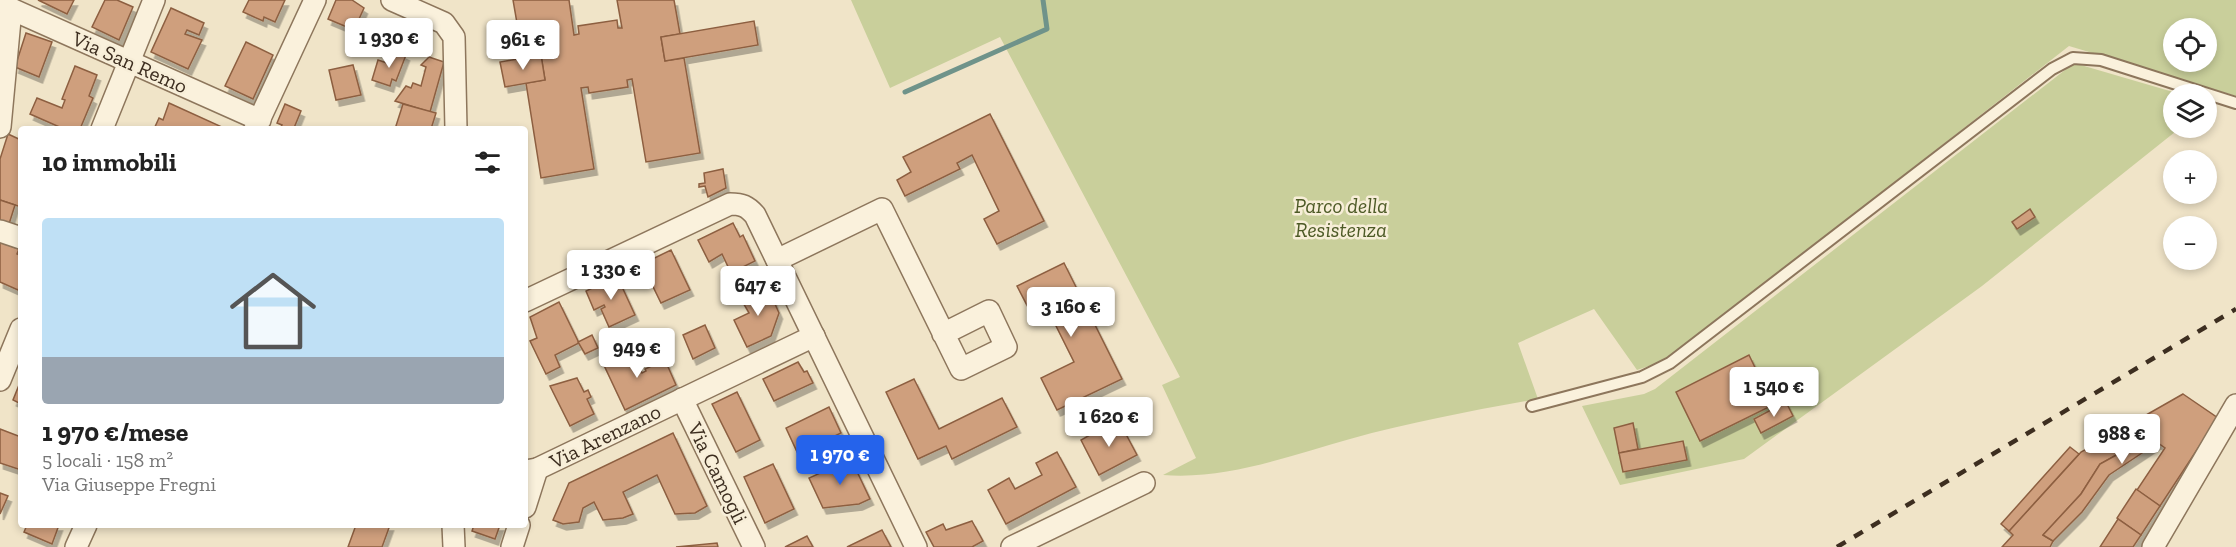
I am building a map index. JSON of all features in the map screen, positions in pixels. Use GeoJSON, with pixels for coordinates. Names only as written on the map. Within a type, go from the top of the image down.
{"type":"FeatureCollection","features":[{"type":"Feature","properties":{"kind":"street"},"geometry":{"type":"LineString","coordinates":[[103,126],[154,0]]}},
{"type":"Feature","properties":{"kind":"street"},"geometry":{"type":"LineString","coordinates":[[258,124],[315,0]]}},
{"type":"Feature","properties":{"kind":"street"},"geometry":{"type":"LineString","coordinates":[[392,0],[444,23],[454,37],[456,126]]}},
{"type":"Feature","properties":{"kind":"street"},"geometry":{"type":"LineString","coordinates":[[0,126],[6,6]]}},
{"type":"Feature","properties":{"kind":"street","name":"Via San Remo"},"geometry":{"type":"LineString","coordinates":[[6,6],[129,61],[258,124]]}},
{"type":"Feature","properties":{"kind":"street"},"geometry":{"type":"LineString","coordinates":[[528,300],[730,204],[741,204],[749,208],[755,214],[916,547]]}},
{"type":"Feature","properties":{"kind":"street"},"geometry":{"type":"LineString","coordinates":[[777,260],[882,209],[943,333]]}},
{"type":"Feature","properties":{"kind":"street"},"geometry":{"type":"LineString","coordinates":[[0,231],[18,237]]}},
{"type":"Feature","properties":{"kind":"street"},"geometry":{"type":"LineString","coordinates":[[0,380],[18,336]]}},
{"type":"Feature","properties":{"kind":"street","name":"Via Arenzano"},"geometry":{"type":"LineString","coordinates":[[531,470],[814,336]]}},
{"type":"Feature","properties":{"kind":"street","name":"Via Camogli"},"geometry":{"type":"LineString","coordinates":[[682,399],[754,547]]}},
{"type":"Feature","properties":{"kind":"street"},"geometry":{"type":"LineString","coordinates":[[2153,547],[2236,405]]}},
{"type":"Feature","properties":{"kind":"street"},"geometry":{"type":"LineString","coordinates":[[528,488],[531,470]]}},
{"type":"Feature","properties":{"kind":"street"},"geometry":{"type":"LineString","coordinates":[[1012,547],[1144,483]]}},
{"type":"Feature","properties":{"kind":"street"},"geometry":{"type":"LineString","coordinates":[[76,547],[85,528]]}},
{"type":"Feature","properties":{"kind":"street"},"geometry":{"type":"LineString","coordinates":[[453,528],[454,547]]}},
{"type":"Feature","properties":{"kind":"street"},"geometry":{"type":"LineString","coordinates":[[512,547],[518,528]]}},
{"type":"Feature","properties":{"kind":"lane"},"geometry":{"type":"LineString","coordinates":[[1532,406],[1642,377],[1670,363],[2052,69],[2073,58],[2101,60],[2236,103]]}},
{"type":"Feature","properties":{"kind":"green space","name":"Parco della Resistenza"},"geometry":{"type":"Polygon","coordinates":[[[851,0],[2236,0],[2236,96],[2217,90],[2217,84],[2196,84],[2069,46],[1681,349],[1655,364],[1637,370],[1594,309],[1518,343],[1538,399],[1397,427],[1234,470],[1187,476],[1163,475],[1196,458],[1162,385],[1180,377],[1000,37],[890,88],[851,0]]]}},
{"type":"Feature","properties":{"kind":"green space"},"geometry":{"type":"Polygon","coordinates":[[[2074,63],[2163,89],[2163,138],[2167,138],[1982,286],[1744,459],[1620,485],[1582,406],[1644,394],[1655,389],[2074,63]]]}},
{"type":"Feature","properties":{"kind":"building"},"geometry":{"type":"Polygon","coordinates":[[[38,0],[74,0],[67,14],[38,0]]]}},
{"type":"Feature","properties":{"kind":"building"},"geometry":{"type":"Polygon","coordinates":[[[105,0],[117,0],[133,7],[119,40],[92,27],[105,0]]]}},
{"type":"Feature","properties":{"kind":"building"},"geometry":{"type":"Polygon","coordinates":[[[249,0],[285,0],[275,22],[264,17],[263,21],[243,12],[249,0]]]}},
{"type":"Feature","properties":{"kind":"building"},"geometry":{"type":"Polygon","coordinates":[[[336,0],[352,0],[364,8],[354,30],[328,19],[336,0]]]}},
{"type":"Feature","properties":{"kind":"building"},"geometry":{"type":"Polygon","coordinates":[[[513,0],[569,0],[574,35],[579,34],[578,26],[617,20],[618,28],[622,28],[617,0],[674,0],[680,34],[661,37],[665,61],[684,58],[700,153],[646,162],[632,79],[627,80],[628,87],[589,93],[588,87],[581,88],[594,169],[541,178],[526,83],[545,80],[541,55],[523,58],[513,0]]]}},
{"type":"Feature","properties":{"kind":"building"},"geometry":{"type":"Polygon","coordinates":[[[171,8],[204,23],[199,35],[187,30],[185,34],[202,40],[188,69],[151,52],[171,8]]]}},
{"type":"Feature","properties":{"kind":"building"},"geometry":{"type":"Polygon","coordinates":[[[754,21],[758,45],[665,61],[661,37],[754,21]]]}},
{"type":"Feature","properties":{"kind":"building"},"geometry":{"type":"Polygon","coordinates":[[[26,33],[52,42],[39,77],[15,67],[26,33]]]}},
{"type":"Feature","properties":{"kind":"building"},"geometry":{"type":"Polygon","coordinates":[[[246,42],[273,55],[253,99],[225,86],[246,42]]]}},
{"type":"Feature","properties":{"kind":"building"},"geometry":{"type":"Polygon","coordinates":[[[395,50],[406,55],[396,81],[392,79],[390,86],[372,80],[378,60],[390,64],[395,50]]]}},
{"type":"Feature","properties":{"kind":"building"},"geometry":{"type":"Polygon","coordinates":[[[541,55],[545,80],[505,87],[500,62],[541,55]]]}},
{"type":"Feature","properties":{"kind":"building"},"geometry":{"type":"Polygon","coordinates":[[[429,57],[444,62],[430,112],[395,101],[406,86],[411,88],[413,83],[421,86],[426,67],[421,65],[429,57]]]}},
{"type":"Feature","properties":{"kind":"building"},"geometry":{"type":"Polygon","coordinates":[[[353,65],[361,95],[336,100],[329,70],[353,65]]]}},
{"type":"Feature","properties":{"kind":"building"},"geometry":{"type":"Polygon","coordinates":[[[75,66],[97,75],[89,96],[93,98],[81,126],[57,126],[30,114],[37,98],[62,108],[65,100],[62,99],[75,66]]]}},
{"type":"Feature","properties":{"kind":"building"},"geometry":{"type":"Polygon","coordinates":[[[169,103],[220,126],[155,126],[159,118],[163,120],[169,103]]]}},
{"type":"Feature","properties":{"kind":"building"},"geometry":{"type":"Polygon","coordinates":[[[285,104],[301,111],[295,126],[282,126],[277,123],[285,104]]]}},
{"type":"Feature","properties":{"kind":"building"},"geometry":{"type":"Polygon","coordinates":[[[403,104],[436,113],[432,126],[396,126],[403,104]]]}},
{"type":"Feature","properties":{"kind":"building"},"geometry":{"type":"Polygon","coordinates":[[[990,114],[1044,221],[997,244],[984,219],[999,211],[972,155],[957,163],[960,169],[905,196],[897,180],[911,172],[903,157],[990,114]]]}},
{"type":"Feature","properties":{"kind":"building"},"geometry":{"type":"Polygon","coordinates":[[[8,134],[18,139],[18,206],[0,200],[0,159],[8,134]]]}},
{"type":"Feature","properties":{"kind":"building"},"geometry":{"type":"Polygon","coordinates":[[[723,169],[726,188],[708,197],[705,186],[699,187],[699,184],[705,183],[704,173],[723,169]]]}},
{"type":"Feature","properties":{"kind":"building"},"geometry":{"type":"Polygon","coordinates":[[[0,200],[15,205],[9,224],[0,221],[0,200]]]}},
{"type":"Feature","properties":{"kind":"building"},"geometry":{"type":"Polygon","coordinates":[[[2030,209],[2035,217],[2017,229],[2012,222],[2030,209]]]}},
{"type":"Feature","properties":{"kind":"building"},"geometry":{"type":"Polygon","coordinates":[[[733,223],[740,237],[743,235],[755,261],[731,273],[722,254],[709,262],[698,240],[733,223]]]}},
{"type":"Feature","properties":{"kind":"building"},"geometry":{"type":"Polygon","coordinates":[[[0,242],[18,249],[18,290],[0,282],[0,242]]]}},
{"type":"Feature","properties":{"kind":"building"},"geometry":{"type":"Polygon","coordinates":[[[671,250],[690,290],[661,303],[642,264],[671,250]]]}},
{"type":"Feature","properties":{"kind":"building"},"geometry":{"type":"Polygon","coordinates":[[[1064,263],[1122,379],[1057,410],[1041,378],[1074,362],[1045,304],[1030,311],[1017,286],[1064,263]]]}},
{"type":"Feature","properties":{"kind":"building"},"geometry":{"type":"Polygon","coordinates":[[[617,276],[635,315],[609,327],[601,309],[605,307],[604,305],[594,310],[586,291],[617,276]]]}},
{"type":"Feature","properties":{"kind":"building"},"geometry":{"type":"Polygon","coordinates":[[[767,286],[779,313],[771,336],[747,347],[734,320],[749,313],[741,299],[767,286]]]}},
{"type":"Feature","properties":{"kind":"building"},"geometry":{"type":"Polygon","coordinates":[[[559,302],[579,343],[555,355],[560,367],[546,374],[530,341],[537,338],[530,317],[559,302]]]}},
{"type":"Feature","properties":{"kind":"building"},"geometry":{"type":"Polygon","coordinates":[[[705,325],[715,348],[693,359],[683,335],[705,325]]]}},
{"type":"Feature","properties":{"kind":"building"},"geometry":{"type":"Polygon","coordinates":[[[592,335],[598,348],[585,354],[578,342],[592,335]]]}},
{"type":"Feature","properties":{"kind":"building"},"geometry":{"type":"Polygon","coordinates":[[[630,348],[642,373],[646,371],[645,369],[665,360],[676,385],[625,410],[602,361],[630,348]]]}},
{"type":"Feature","properties":{"kind":"building"},"geometry":{"type":"Polygon","coordinates":[[[1749,355],[1773,405],[1700,441],[1676,392],[1749,355]]]}},
{"type":"Feature","properties":{"kind":"building"},"geometry":{"type":"Polygon","coordinates":[[[798,362],[804,372],[807,371],[813,383],[774,401],[763,379],[798,362]]]}},
{"type":"Feature","properties":{"kind":"building"},"geometry":{"type":"Polygon","coordinates":[[[577,378],[584,392],[588,390],[591,397],[587,399],[594,414],[570,426],[550,386],[577,378]]]}},
{"type":"Feature","properties":{"kind":"building"},"geometry":{"type":"Polygon","coordinates":[[[914,379],[939,429],[1002,398],[1017,427],[952,459],[946,446],[918,459],[886,392],[914,379]]]}},
{"type":"Feature","properties":{"kind":"building"},"geometry":{"type":"Polygon","coordinates":[[[18,388],[18,402],[13,400],[18,388]]]}},
{"type":"Feature","properties":{"kind":"building"},"geometry":{"type":"Polygon","coordinates":[[[737,392],[760,440],[736,452],[712,404],[737,392]]]}},
{"type":"Feature","properties":{"kind":"building"},"geometry":{"type":"Polygon","coordinates":[[[2183,394],[2218,418],[2160,506],[2137,490],[2165,448],[2149,437],[2100,464],[2081,494],[2043,535],[2053,541],[2050,547],[2002,547],[2013,535],[2009,531],[2081,452],[2183,394]]]}},
{"type":"Feature","properties":{"kind":"building"},"geometry":{"type":"Polygon","coordinates":[[[1786,402],[1793,416],[1761,433],[1754,419],[1786,402]]]}},
{"type":"Feature","properties":{"kind":"building"},"geometry":{"type":"Polygon","coordinates":[[[829,407],[841,433],[798,454],[786,428],[829,407]]]}},
{"type":"Feature","properties":{"kind":"building"},"geometry":{"type":"Polygon","coordinates":[[[1120,423],[1137,455],[1099,475],[1081,440],[1104,427],[1107,432],[1120,423]]]}},
{"type":"Feature","properties":{"kind":"building"},"geometry":{"type":"Polygon","coordinates":[[[1633,423],[1638,449],[1619,453],[1614,428],[1633,423]]]}},
{"type":"Feature","properties":{"kind":"building"},"geometry":{"type":"Polygon","coordinates":[[[0,429],[18,436],[18,469],[0,463],[0,429]]]}},
{"type":"Feature","properties":{"kind":"building"},"geometry":{"type":"Polygon","coordinates":[[[673,433],[707,506],[695,513],[675,514],[657,475],[623,492],[633,514],[623,518],[603,520],[594,502],[583,508],[579,522],[563,524],[553,520],[569,483],[673,433]]]}},
{"type":"Feature","properties":{"kind":"building"},"geometry":{"type":"Polygon","coordinates":[[[2149,437],[2157,443],[2109,475],[2082,512],[2053,541],[2043,535],[2081,494],[2100,464],[2149,437]]]}},
{"type":"Feature","properties":{"kind":"building"},"geometry":{"type":"Polygon","coordinates":[[[1683,441],[1687,460],[1623,472],[1619,453],[1683,441]]]}},
{"type":"Feature","properties":{"kind":"building"},"geometry":{"type":"Polygon","coordinates":[[[2070,447],[2079,454],[2009,531],[2001,524],[2070,447]]]}},
{"type":"Feature","properties":{"kind":"building"},"geometry":{"type":"Polygon","coordinates":[[[1057,452],[1076,487],[1006,524],[988,490],[1009,478],[1015,489],[1042,475],[1036,463],[1057,452]]]}},
{"type":"Feature","properties":{"kind":"building"},"geometry":{"type":"Polygon","coordinates":[[[851,459],[870,499],[859,504],[823,508],[809,478],[851,459]]]}},
{"type":"Feature","properties":{"kind":"building"},"geometry":{"type":"Polygon","coordinates":[[[773,464],[794,509],[765,523],[744,477],[773,464]]]}},
{"type":"Feature","properties":{"kind":"building"},"geometry":{"type":"Polygon","coordinates":[[[2136,489],[2160,506],[2141,535],[2117,518],[2136,489]]]}},
{"type":"Feature","properties":{"kind":"building"},"geometry":{"type":"Polygon","coordinates":[[[0,493],[8,496],[0,514],[0,493]]]}},
{"type":"Feature","properties":{"kind":"building"},"geometry":{"type":"Polygon","coordinates":[[[2118,519],[2141,535],[2133,547],[2100,547],[2118,519]]]}},
{"type":"Feature","properties":{"kind":"building"},"geometry":{"type":"Polygon","coordinates":[[[972,521],[983,541],[972,547],[934,547],[926,532],[943,524],[946,530],[972,521]]]}},
{"type":"Feature","properties":{"kind":"building"},"geometry":{"type":"Polygon","coordinates":[[[26,528],[58,528],[52,544],[24,532],[26,528]]]}},
{"type":"Feature","properties":{"kind":"building"},"geometry":{"type":"Polygon","coordinates":[[[355,528],[389,528],[382,547],[348,547],[355,528]]]}},
{"type":"Feature","properties":{"kind":"building"},"geometry":{"type":"Polygon","coordinates":[[[473,528],[499,528],[495,539],[472,531],[473,528]]]}},
{"type":"Feature","properties":{"kind":"building"},"geometry":{"type":"Polygon","coordinates":[[[882,530],[891,547],[847,547],[882,530]]]}},
{"type":"Feature","properties":{"kind":"building"},"geometry":{"type":"Polygon","coordinates":[[[807,536],[813,547],[785,547],[807,536]]]}},
{"type":"Feature","properties":{"kind":"building"},"geometry":{"type":"Polygon","coordinates":[[[717,543],[718,547],[676,547],[717,543]]]}},
{"type":"Feature","properties":{"kind":"waterway"},"geometry":{"type":"LineString","coordinates":[[905,92],[1047,29],[1043,0]]}},
{"type":"Feature","properties":{"kind":"railway"},"geometry":{"type":"LineString","coordinates":[[1837,547],[2236,309]]}}]}
